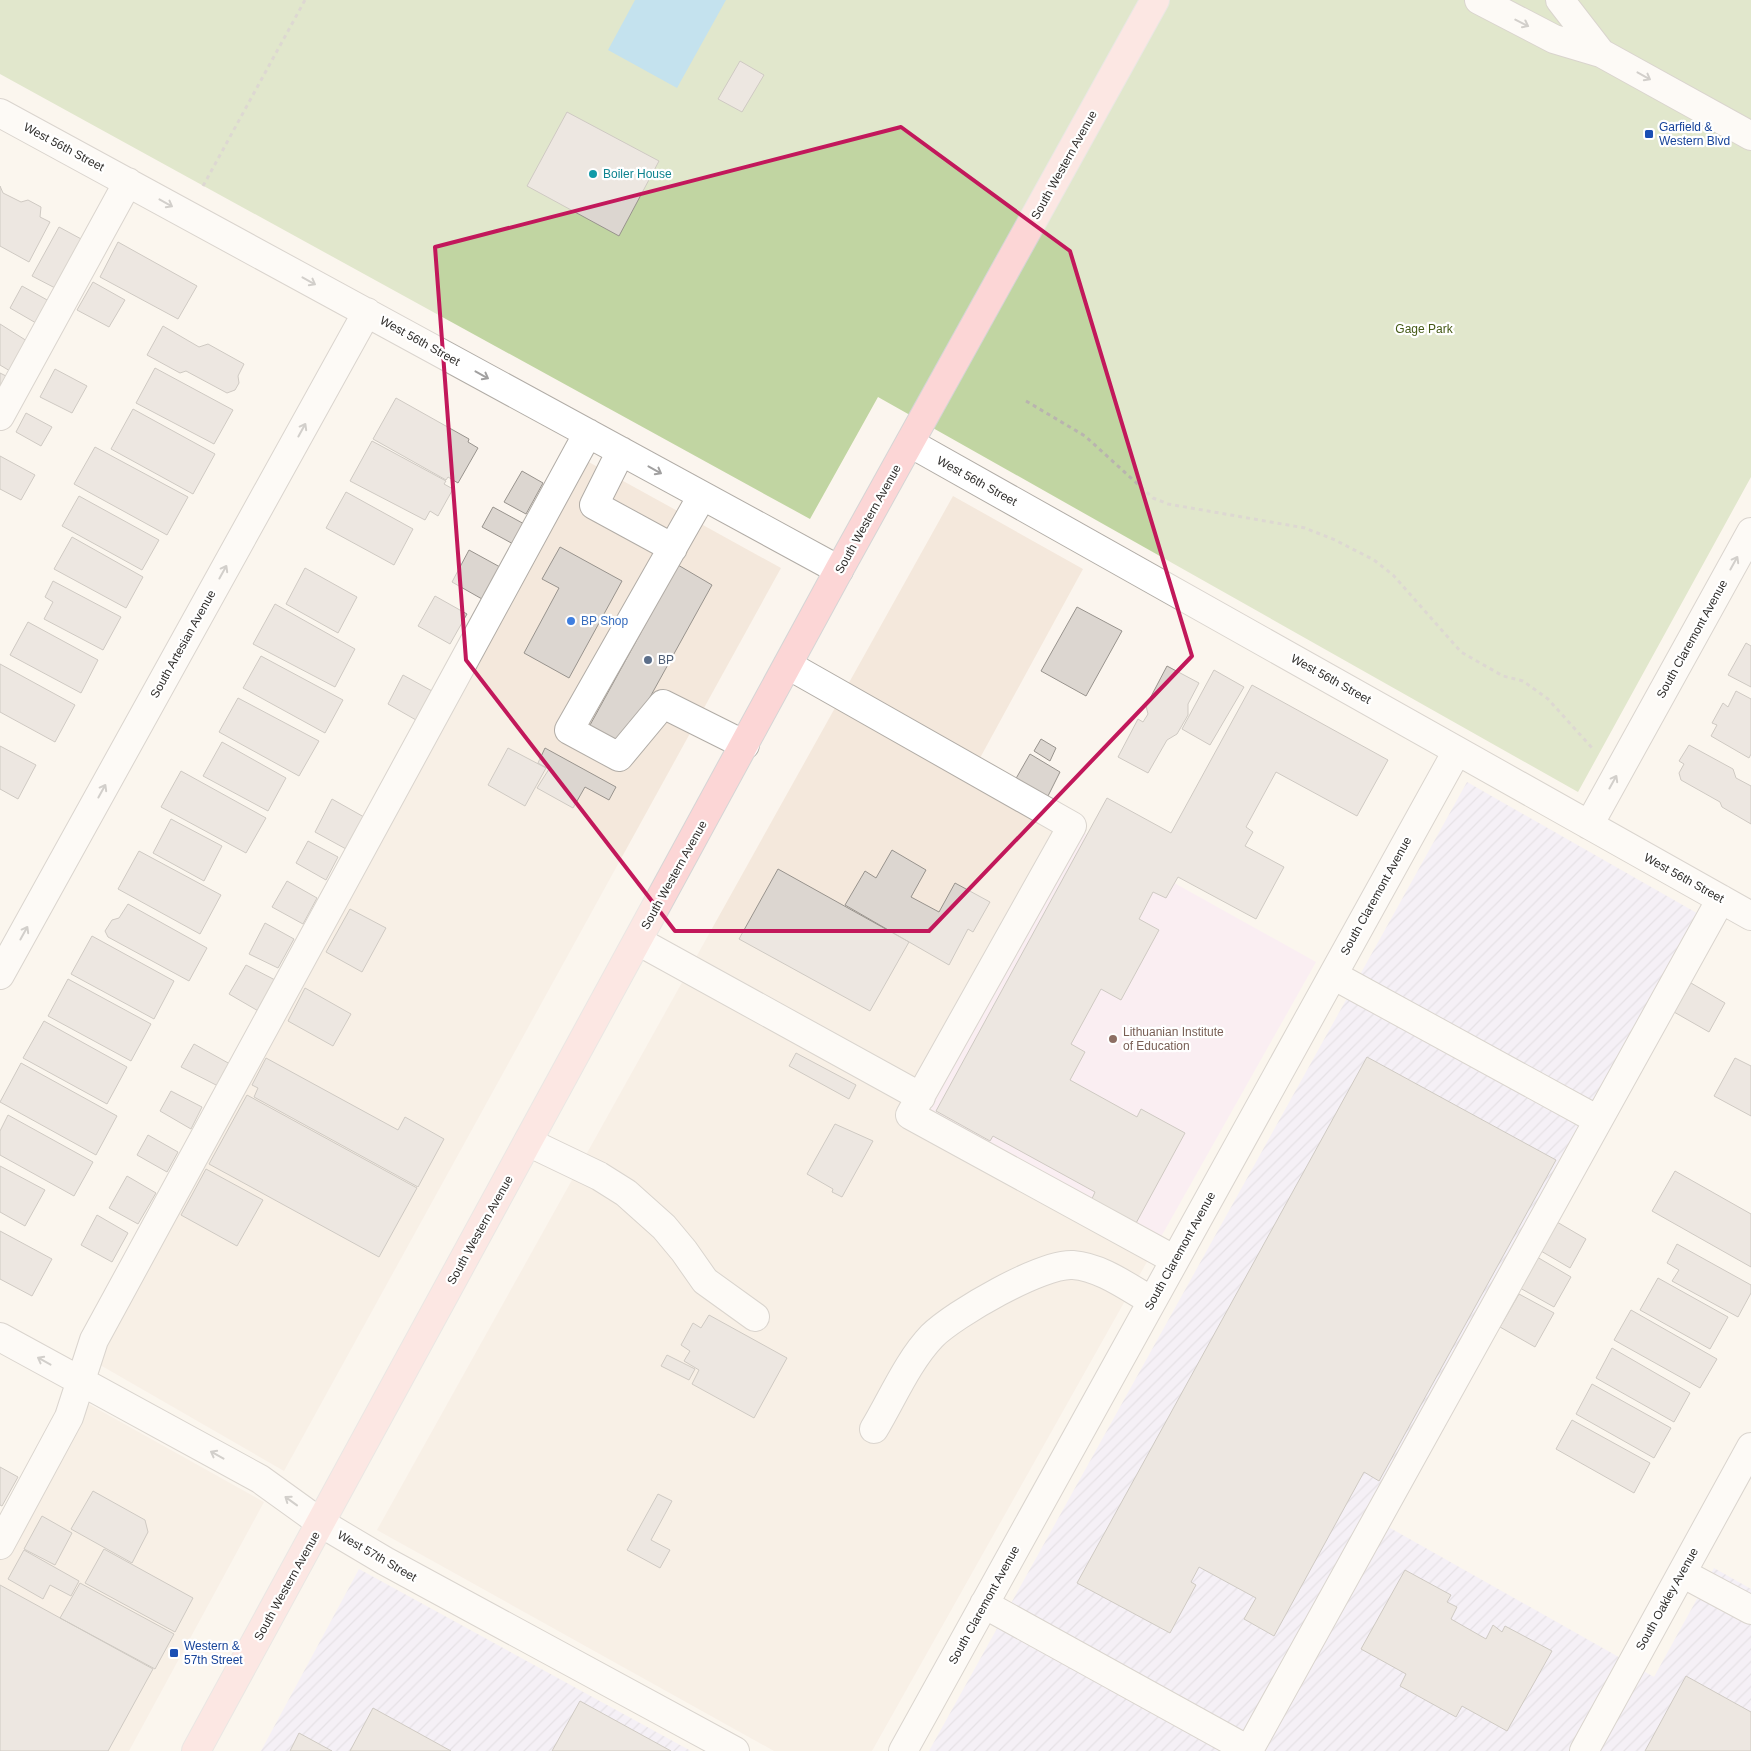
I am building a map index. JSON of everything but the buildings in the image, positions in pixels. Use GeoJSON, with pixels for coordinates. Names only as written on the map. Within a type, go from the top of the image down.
{"type":"FeatureCollection","features":[{"type":"Feature","properties":{"kind":"main road","name":"South Western Avenue"},"geometry":{"type":"LineString","coordinates":[[196,1751],[839,570],[1155,0]]}},
{"type":"Feature","properties":{"kind":"street"},"geometry":{"type":"LineString","coordinates":[[1479,0],[1554,39],[1601,53],[1751,136]]}},
{"type":"Feature","properties":{"kind":"street"},"geometry":{"type":"LineString","coordinates":[[1560,0],[1601,53]]}},
{"type":"Feature","properties":{"kind":"street","name":"West 56th Street"},"geometry":{"type":"LineString","coordinates":[[0,113],[839,570]]}},
{"type":"Feature","properties":{"kind":"street"},"geometry":{"type":"LineString","coordinates":[[0,416],[128,182]]}},
{"type":"Feature","properties":{"kind":"street","name":"South Artesian Avenue"},"geometry":{"type":"LineString","coordinates":[[0,975],[367,312]]}},
{"type":"Feature","properties":{"kind":"street"},"geometry":{"type":"LineString","coordinates":[[0,1544],[69,1417],[94,1340],[588,433]]}},
{"type":"Feature","properties":{"kind":"street","name":"West 56th Street"},"geometry":{"type":"LineString","coordinates":[[910,443],[1751,916]]}},
{"type":"Feature","properties":{"kind":"street"},"geometry":{"type":"LineString","coordinates":[[621,451],[594,505],[673,548]]}},
{"type":"Feature","properties":{"kind":"street"},"geometry":{"type":"LineString","coordinates":[[702,496],[569,730],[619,757],[663,704],[745,745]]}},
{"type":"Feature","properties":{"kind":"street","name":"South Claremont Avenue"},"geometry":{"type":"LineString","coordinates":[[1589,825],[1751,532]]}},
{"type":"Feature","properties":{"kind":"street"},"geometry":{"type":"LineString","coordinates":[[788,665],[1072,826],[910,1115],[1175,1260]]}},
{"type":"Feature","properties":{"kind":"street","name":"South Claremont Avenue"},"geometry":{"type":"LineString","coordinates":[[903,1751],[1457,751]]}},
{"type":"Feature","properties":{"kind":"street"},"geometry":{"type":"LineString","coordinates":[[984,1604],[1249,1751],[1721,899]]}},
{"type":"Feature","properties":{"kind":"street"},"geometry":{"type":"LineString","coordinates":[[638,941],[921,1097]]}},
{"type":"Feature","properties":{"kind":"street"},"geometry":{"type":"LineString","coordinates":[[1333,975],[1598,1120]]}},
{"type":"Feature","properties":{"kind":"street"},"geometry":{"type":"LineString","coordinates":[[528,1142],[599,1176],[626,1194],[664,1227],[705,1281],[755,1317]]}},
{"type":"Feature","properties":{"kind":"street"},"geometry":{"type":"LineString","coordinates":[[874,1429],[919,1353],[933,1335],[980,1303],[1016,1284],[1048,1270],[1073,1265],[1101,1274],[1152,1301]]}},
{"type":"Feature","properties":{"kind":"street","name":"West 57th Street"},"geometry":{"type":"LineString","coordinates":[[0,1337],[260,1479],[321,1524],[385,1561],[735,1751]]}},
{"type":"Feature","properties":{"kind":"street","name":"South Oakley Avenue"},"geometry":{"type":"LineString","coordinates":[[1584,1751],[1751,1447]]}},
{"type":"Feature","properties":{"kind":"street"},"geometry":{"type":"LineString","coordinates":[[1682,1572],[1751,1610]]}},
{"type":"Feature","properties":{"kind":"path"},"geometry":{"type":"LineString","coordinates":[[203,186],[305,0]]}},
{"type":"Feature","properties":{"kind":"path"},"geometry":{"type":"LineString","coordinates":[[1026,401],[1085,436],[1153,498],[1168,504],[1305,528],[1335,540],[1374,560],[1393,575],[1461,652],[1503,676],[1523,681],[1548,699],[1598,755]]}},
{"type":"Feature","properties":{"kind":"highlighted area"},"geometry":{"type":"Polygon","coordinates":[[[901,127],[1070,251],[1192,656],[929,931],[675,931],[466,660],[435,247],[901,127]]]}},
{"type":"Feature","properties":{"kind":"shaded area"},"geometry":{"type":"Polygon","coordinates":[[[576,455],[781,568],[284,1471],[88,1358],[576,455]]]}},
{"type":"Feature","properties":{"kind":"shaded area"},"geometry":{"type":"Polygon","coordinates":[[[953,496],[1083,569],[974,769],[1072,826],[1153,1251],[872,1751],[774,1751],[377,1530],[953,496]]]}},
{"type":"Feature","properties":{"kind":"shaded area"},"geometry":{"type":"Polygon","coordinates":[[[1467,782],[1709,920],[1376,1520],[1654,1677],[1714,1568],[1751,1589],[1751,1751],[929,1751],[1467,782]]]}},
{"type":"Feature","properties":{"kind":"shaded area","name":"Lithuanian Institute of Education"},"geometry":{"type":"Polygon","coordinates":[[[1072,826],[1316,962],[1153,1251],[910,1115],[1072,826]]]}},
{"type":"Feature","properties":{"kind":"shaded area"},"geometry":{"type":"Polygon","coordinates":[[[76,1397],[264,1502],[129,1751],[0,1751],[0,1545],[76,1397]]]}},
{"type":"Feature","properties":{"kind":"shaded area"},"geometry":{"type":"Polygon","coordinates":[[[359,1569],[691,1751],[261,1751],[359,1569]]]}},
{"type":"Feature","properties":{"kind":"green space","name":"Gage Park"},"geometry":{"type":"Polygon","coordinates":[[[0,0],[1751,0],[1751,477],[1578,792],[878,397],[810,519],[0,74],[0,0]]]}},
{"type":"Feature","properties":{"kind":"water"},"geometry":{"type":"Polygon","coordinates":[[[635,0],[726,0],[677,88],[608,50],[635,0]]]}},
{"type":"Feature","properties":{"kind":"place","name":"Garfield & Western Blvd"},"geometry":{"type":"Point","coordinates":[1649,134]}},
{"type":"Feature","properties":{"kind":"place","name":"Boiler House"},"geometry":{"type":"Point","coordinates":[593,174]}},
{"type":"Feature","properties":{"kind":"place","name":"BP Shop"},"geometry":{"type":"Point","coordinates":[571,621]}},
{"type":"Feature","properties":{"kind":"place","name":"BP"},"geometry":{"type":"Point","coordinates":[648,660]}},
{"type":"Feature","properties":{"kind":"place","name":"Lithuanian Institute of Education"},"geometry":{"type":"Point","coordinates":[1113,1039]}},
{"type":"Feature","properties":{"kind":"place","name":"Western & 57th Street"},"geometry":{"type":"Point","coordinates":[174,1653]}}]}
